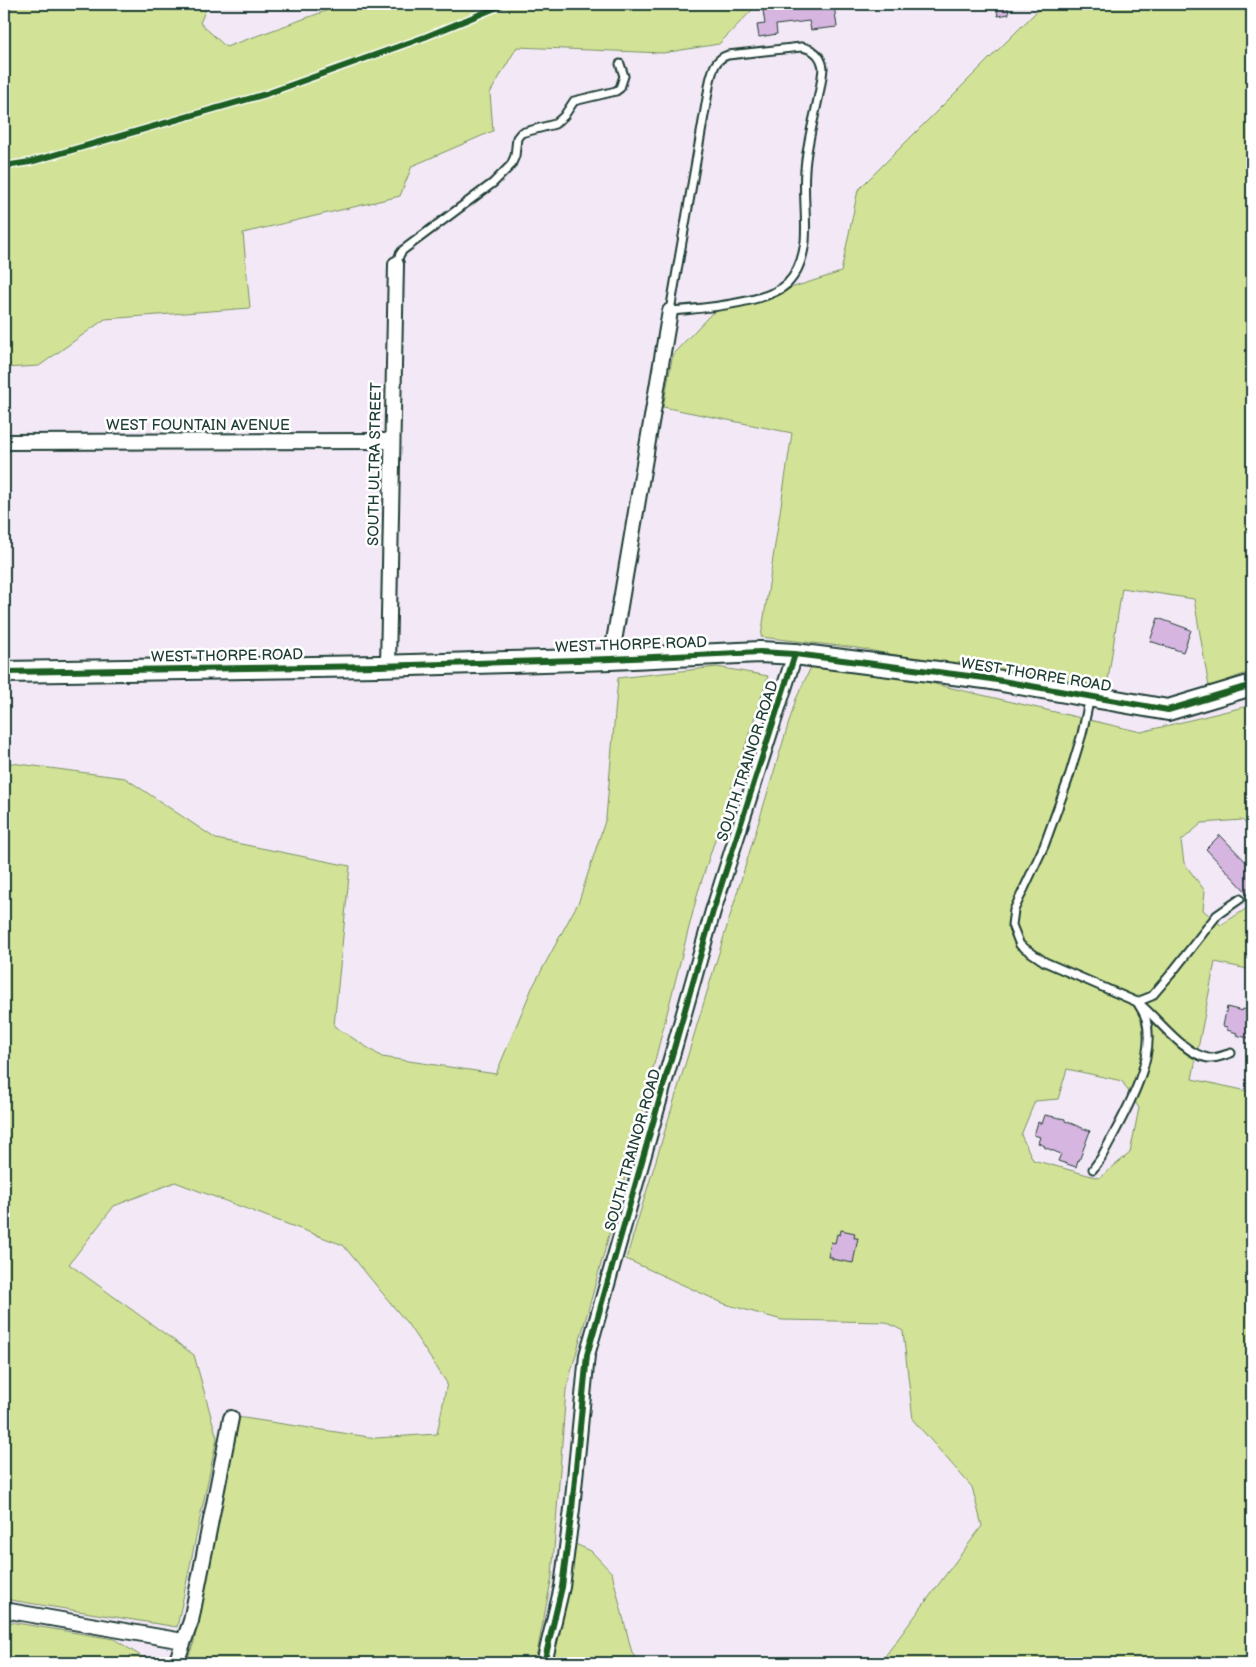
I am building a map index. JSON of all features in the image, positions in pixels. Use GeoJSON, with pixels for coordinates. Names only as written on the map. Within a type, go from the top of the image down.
{"type":"FeatureCollection","features":[{"type":"Feature","properties":{"kind":"street","name":"SOUTH ULTRA STREET"},"geometry":{"type":"LineString","coordinates":[[388,666],[396,264]]}},
{"type":"Feature","properties":{"kind":"street"},"geometry":{"type":"LineString","coordinates":[[611,659],[670,311]]}},
{"type":"Feature","properties":{"kind":"street","name":"WEST FOUNTAIN AVENUE"},"geometry":{"type":"LineString","coordinates":[[4,442],[392,441]]}},
{"type":"Feature","properties":{"kind":"street","name":"WEST THORPE ROAD"},"geometry":{"type":"LineString","coordinates":[[4,672],[388,666],[760,652],[795,654],[985,678],[1168,710],[1252,685]]}},
{"type":"Feature","properties":{"kind":"street","name":"SOUTH TRAINOR ROAD"},"geometry":{"type":"LineString","coordinates":[[544,1663],[562,1587],[572,1509],[587,1355],[713,911],[795,654]]}},
{"type":"Feature","properties":{"kind":"street"},"geometry":{"type":"LineString","coordinates":[[176,1663],[191,1621],[230,1418]]}},
{"type":"Feature","properties":{"kind":"street"},"geometry":{"type":"LineString","coordinates":[[4,1610],[183,1641]]}},
{"type":"Feature","properties":{"kind":"lane"},"geometry":{"type":"LineString","coordinates":[[801,47],[812,50],[818,54],[823,68],[806,150],[805,233],[798,270],[786,285],[779,290],[759,297],[713,308],[670,311],[710,81],[715,64],[728,55],[801,47]]}},
{"type":"Feature","properties":{"kind":"lane"},"geometry":{"type":"LineString","coordinates":[[396,264],[403,250],[493,183],[511,165],[517,138],[521,133],[555,124],[564,116],[574,101],[616,91],[620,88],[624,76],[620,64]]}},
{"type":"Feature","properties":{"kind":"lane"},"geometry":{"type":"LineString","coordinates":[[1090,696],[1082,734],[1068,780],[1044,846],[1014,910],[1012,925],[1020,945],[1045,962],[1137,1002],[1155,1016],[1183,1046],[1207,1058],[1216,1058],[1231,1053]]}},
{"type":"Feature","properties":{"kind":"lane"},"geometry":{"type":"LineString","coordinates":[[1137,1002],[1152,996],[1217,915],[1240,899]]}},
{"type":"Feature","properties":{"kind":"lane"},"geometry":{"type":"LineString","coordinates":[[1093,1169],[1101,1158],[1139,1082],[1146,1058],[1148,1036],[1146,1018],[1137,1002]]}},
{"type":"Feature","properties":{"kind":"green space"},"geometry":{"type":"Polygon","coordinates":[[[4,4],[208,4],[200,23],[226,47],[345,4],[828,4],[754,8],[719,44],[663,53],[517,47],[490,93],[493,131],[412,166],[400,196],[243,233],[250,308],[105,319],[39,366],[4,368],[4,4]]]}},
{"type":"Feature","properties":{"kind":"green space"},"geometry":{"type":"Polygon","coordinates":[[[1044,4],[1252,4],[1252,671],[1209,687],[1194,599],[1122,588],[1106,693],[857,648],[761,637],[792,433],[663,407],[673,354],[712,313],[841,272],[858,190],[1044,4]]]}},
{"type":"Feature","properties":{"kind":"green space"},"geometry":{"type":"Polygon","coordinates":[[[812,665],[913,679],[1141,732],[1252,705],[1252,830],[1242,820],[1202,823],[1181,841],[1184,863],[1205,891],[1203,910],[1221,925],[1252,905],[1252,970],[1215,962],[1192,1079],[1252,1092],[1252,1663],[880,1663],[982,1526],[972,1487],[913,1420],[903,1331],[886,1322],[782,1320],[725,1304],[626,1259],[796,699],[812,665]],[[1067,1069],[1058,1099],[1035,1101],[1021,1135],[1033,1160],[1099,1178],[1130,1153],[1139,1108],[1122,1081],[1067,1069]]]}},
{"type":"Feature","properties":{"kind":"green space"},"geometry":{"type":"Polygon","coordinates":[[[717,667],[768,676],[698,892],[627,1170],[566,1390],[552,1576],[535,1663],[186,1663],[194,1642],[237,1417],[376,1438],[437,1434],[447,1383],[407,1323],[343,1245],[175,1182],[114,1206],[69,1264],[194,1355],[217,1438],[177,1627],[4,1599],[4,762],[125,778],[216,839],[350,866],[334,1026],[382,1057],[496,1074],[532,988],[579,901],[606,818],[618,678],[717,667]]]}},
{"type":"Feature","properties":{"kind":"green space"},"geometry":{"type":"Polygon","coordinates":[[[573,1543],[591,1551],[612,1573],[632,1653],[639,1663],[550,1663],[573,1543]]]}},
{"type":"Feature","properties":{"kind":"green space"},"geometry":{"type":"Polygon","coordinates":[[[4,1621],[114,1639],[147,1660],[147,1663],[4,1663],[4,1621]]]}},
{"type":"Feature","properties":{"kind":"building"},"geometry":{"type":"Polygon","coordinates":[[[762,4],[773,4],[774,10],[808,5],[809,9],[834,5],[837,27],[811,30],[809,21],[776,25],[777,34],[759,37],[757,25],[765,24],[762,4]]]}},
{"type":"Feature","properties":{"kind":"building"},"geometry":{"type":"Polygon","coordinates":[[[996,4],[1007,4],[1009,14],[998,16],[996,4]]]}},
{"type":"Feature","properties":{"kind":"building"},"geometry":{"type":"Polygon","coordinates":[[[1158,618],[1191,630],[1183,652],[1150,641],[1158,618]]]}},
{"type":"Feature","properties":{"kind":"building"},"geometry":{"type":"Polygon","coordinates":[[[1220,835],[1252,868],[1252,898],[1206,849],[1220,835]]]}},
{"type":"Feature","properties":{"kind":"building"},"geometry":{"type":"Polygon","coordinates":[[[1227,1007],[1242,1011],[1243,1009],[1252,1011],[1252,1039],[1236,1035],[1237,1033],[1227,1030],[1227,1027],[1223,1026],[1227,1007]]]}},
{"type":"Feature","properties":{"kind":"building"},"geometry":{"type":"Polygon","coordinates":[[[1045,1115],[1065,1119],[1065,1121],[1090,1131],[1076,1167],[1058,1161],[1061,1154],[1038,1143],[1040,1137],[1034,1135],[1038,1122],[1042,1124],[1045,1115]]]}},
{"type":"Feature","properties":{"kind":"building"},"geometry":{"type":"Polygon","coordinates":[[[841,1230],[855,1233],[854,1238],[858,1238],[853,1263],[828,1257],[831,1242],[835,1243],[837,1234],[840,1235],[841,1230]]]}},
{"type":"Feature","properties":{"kind":"cycle path"},"geometry":{"type":"LineString","coordinates":[[4,166],[30,162],[266,94],[425,37],[505,4]]}},
{"type":"Feature","properties":{"kind":"cycle path"},"geometry":{"type":"LineString","coordinates":[[4,672],[379,666],[611,659],[760,652],[795,654],[985,678],[1168,710],[1252,685]]}},
{"type":"Feature","properties":{"kind":"cycle path"},"geometry":{"type":"LineString","coordinates":[[544,1663],[562,1587],[572,1509],[587,1355],[713,911],[795,654]]}}]}
